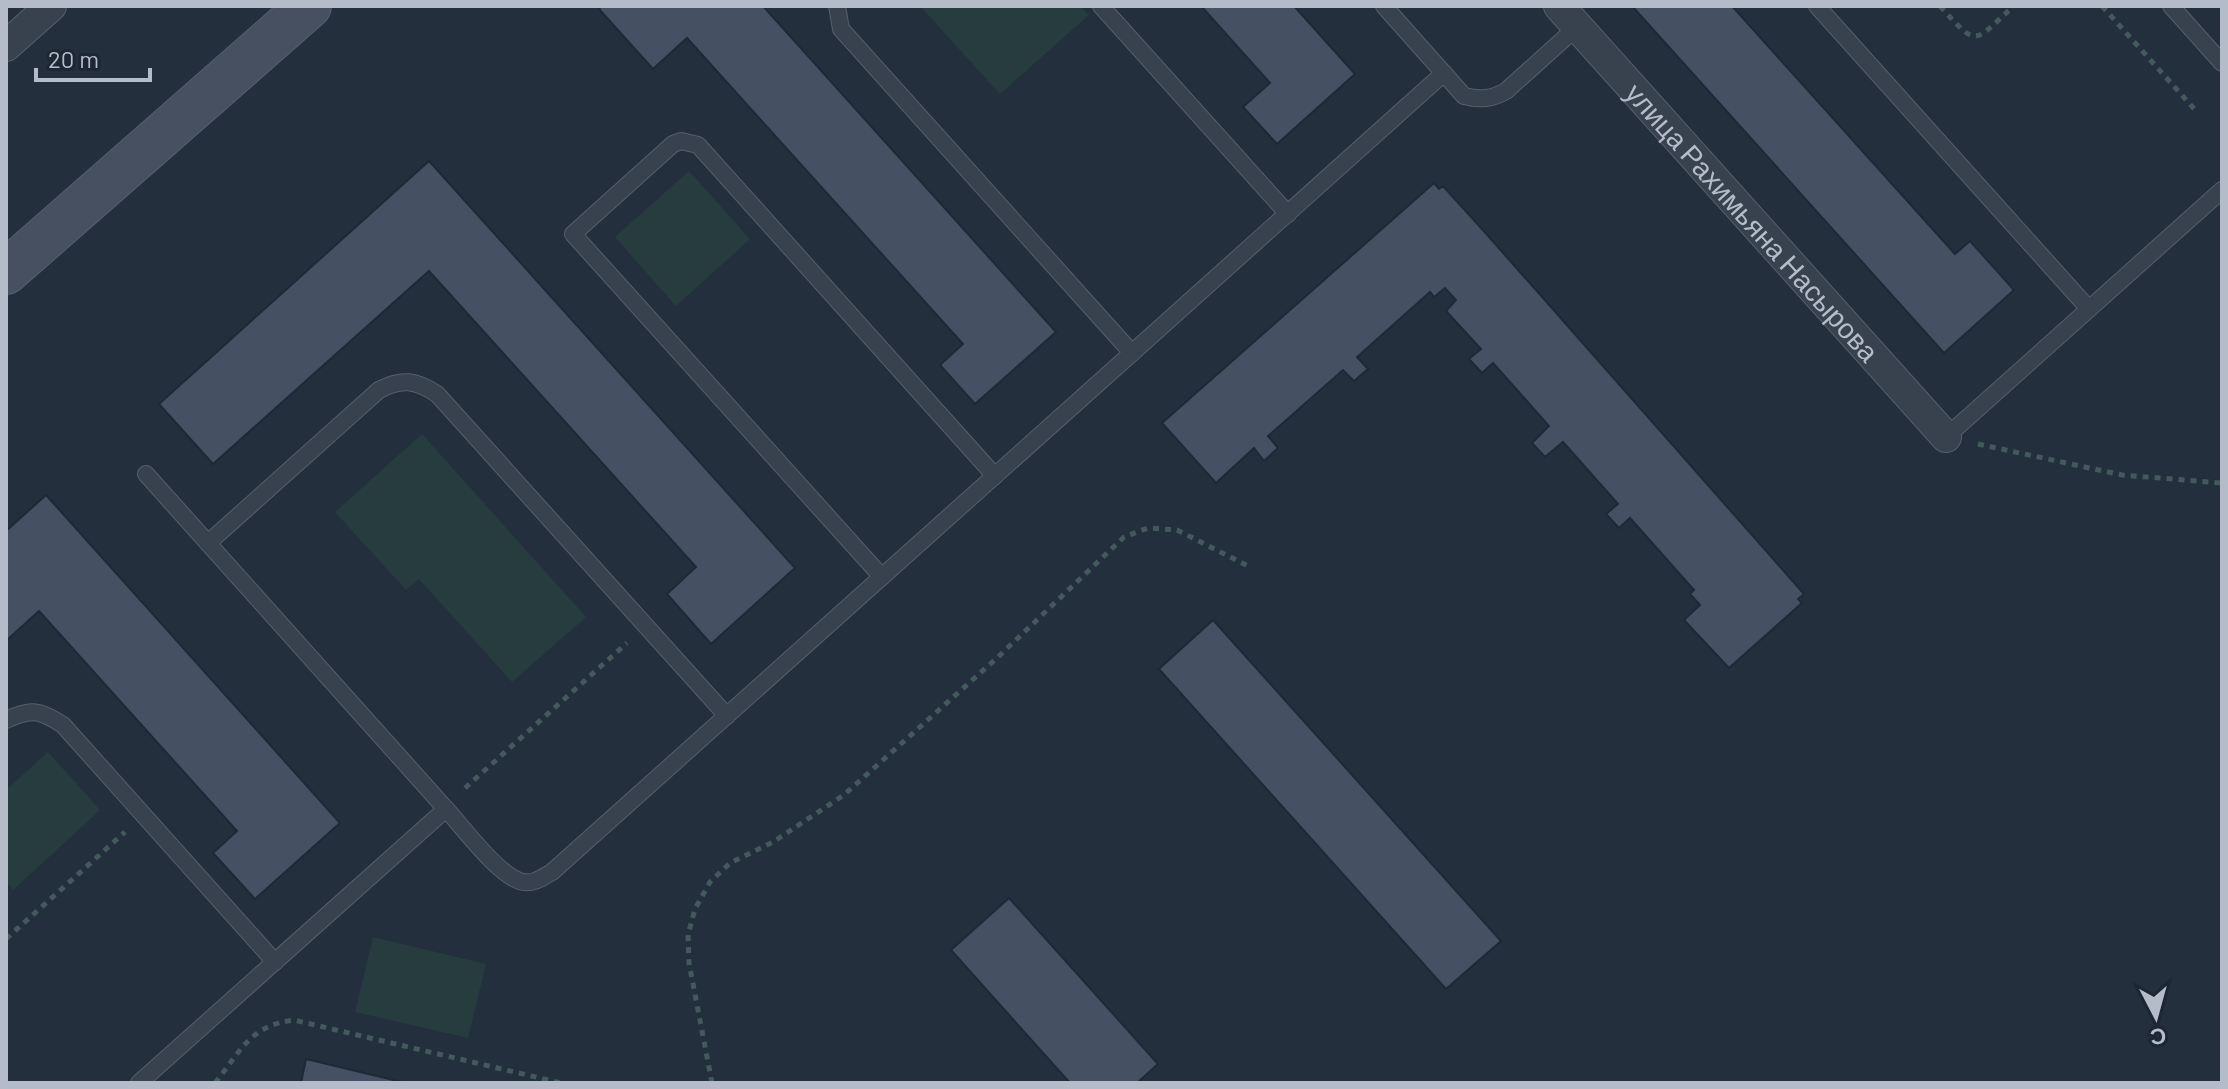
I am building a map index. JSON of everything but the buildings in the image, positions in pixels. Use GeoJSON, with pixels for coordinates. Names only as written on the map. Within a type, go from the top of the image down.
{"type":"FeatureCollection","features":[{"type":"Feature","properties":{"kind":"main road"},"geometry":{"type":"LineString","coordinates":[[6,272],[309,6]]}},
{"type":"Feature","properties":{"kind":"street"},"geometry":{"type":"LineString","coordinates":[[6,46],[51,6]]}},
{"type":"Feature","properties":{"kind":"street","name":"улица Рахимьяна Насырова"},"geometry":{"type":"LineString","coordinates":[[1568,16],[1946,437]]}},
{"type":"Feature","properties":{"kind":"lane"},"geometry":{"type":"LineString","coordinates":[[837,6],[841,29],[1132,353]]}},
{"type":"Feature","properties":{"kind":"lane"},"geometry":{"type":"LineString","coordinates":[[1101,6],[1288,214]]}},
{"type":"Feature","properties":{"kind":"lane"},"geometry":{"type":"LineString","coordinates":[[1384,6],[1464,96],[1474,98],[1492,97],[1506,91],[1568,16]]}},
{"type":"Feature","properties":{"kind":"lane"},"geometry":{"type":"LineString","coordinates":[[1817,6],[2089,309]]}},
{"type":"Feature","properties":{"kind":"lane"},"geometry":{"type":"LineString","coordinates":[[2171,6],[2222,63]]}},
{"type":"Feature","properties":{"kind":"lane"},"geometry":{"type":"LineString","coordinates":[[146,474],[504,872],[523,882],[537,881],[552,872],[1444,73]]}},
{"type":"Feature","properties":{"kind":"lane"},"geometry":{"type":"LineString","coordinates":[[882,577],[573,234],[666,150],[681,141],[698,145],[995,476]]}},
{"type":"Feature","properties":{"kind":"lane"},"geometry":{"type":"LineString","coordinates":[[1946,437],[2222,190]]}},
{"type":"Feature","properties":{"kind":"lane"},"geometry":{"type":"LineString","coordinates":[[208,543],[379,390],[406,380],[423,384],[437,394],[727,716]]}},
{"type":"Feature","properties":{"kind":"lane"},"geometry":{"type":"LineString","coordinates":[[6,720],[25,711],[46,714],[63,725],[275,962]]}},
{"type":"Feature","properties":{"kind":"lane"},"geometry":{"type":"LineString","coordinates":[[139,1083],[445,808]]}},
{"type":"Feature","properties":{"kind":"path"},"geometry":{"type":"LineString","coordinates":[[1940,6],[1966,35],[1974,37],[1982,35],[2014,6]]}},
{"type":"Feature","properties":{"kind":"path"},"geometry":{"type":"LineString","coordinates":[[2102,6],[2197,112]]}},
{"type":"Feature","properties":{"kind":"path"},"geometry":{"type":"LineString","coordinates":[[1946,437],[2122,475],[2222,483]]}},
{"type":"Feature","properties":{"kind":"path"},"geometry":{"type":"LineString","coordinates":[[712,1083],[689,963],[688,935],[695,909],[710,882],[730,863],[796,828],[844,795],[987,667],[1124,537],[1148,528],[1177,530],[1252,568]]}},
{"type":"Feature","properties":{"kind":"path"},"geometry":{"type":"LineString","coordinates":[[445,808],[646,626]]}},
{"type":"Feature","properties":{"kind":"path"},"geometry":{"type":"LineString","coordinates":[[6,939],[144,816]]}},
{"type":"Feature","properties":{"kind":"path"},"geometry":{"type":"LineString","coordinates":[[215,1083],[256,1032],[267,1025],[294,1020],[561,1083]]}},
{"type":"Feature","properties":{"kind":"green space"},"geometry":{"type":"Polygon","coordinates":[[[920,6],[1080,6],[1089,15],[1000,94],[920,6]]]}},
{"type":"Feature","properties":{"kind":"green space"},"geometry":{"type":"Polygon","coordinates":[[[689,171],[750,239],[676,306],[615,237],[689,171]]]}},
{"type":"Feature","properties":{"kind":"green space"},"geometry":{"type":"Polygon","coordinates":[[[422,434],[586,617],[512,682],[419,579],[406,590],[335,512],[422,434]]]}},
{"type":"Feature","properties":{"kind":"green space"},"geometry":{"type":"Polygon","coordinates":[[[48,752],[100,810],[13,890],[6,882],[6,790],[48,752]]]}},
{"type":"Feature","properties":{"kind":"green space"},"geometry":{"type":"Polygon","coordinates":[[[373,937],[486,964],[468,1038],[355,1012],[373,937]]]}}]}
